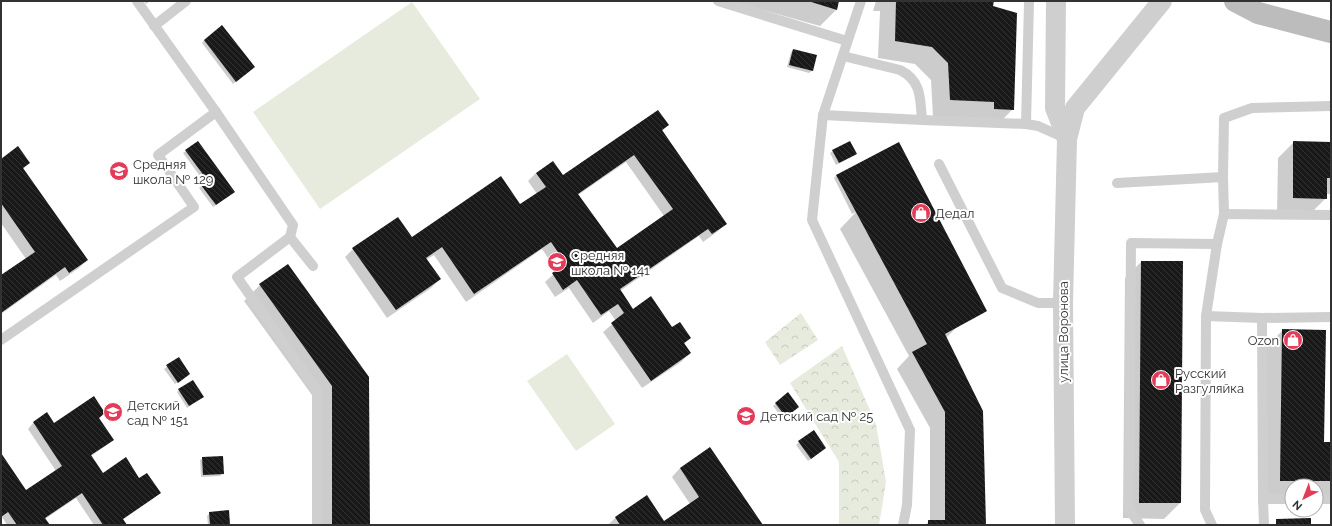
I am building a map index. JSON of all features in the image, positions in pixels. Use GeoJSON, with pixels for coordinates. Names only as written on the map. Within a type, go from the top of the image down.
{"type":"FeatureCollection","features":[{"type":"Feature","properties":{"kind":"main road"},"geometry":{"type":"LineString","coordinates":[[1235,1],[1258,13],[1331,32]]}},
{"type":"Feature","properties":{"kind":"street","name":"улица Воронова"},"geometry":{"type":"LineString","coordinates":[[1056,1],[1055,108],[1067,139]]}},
{"type":"Feature","properties":{"kind":"street","name":"улица Воронова"},"geometry":{"type":"LineString","coordinates":[[1065,525],[1062,303],[1067,139],[1075,108],[1162,1]]}},
{"type":"Feature","properties":{"kind":"lane"},"geometry":{"type":"LineString","coordinates":[[136,1],[216,112],[293,224],[290,237],[237,278],[317,391],[317,525]]}},
{"type":"Feature","properties":{"kind":"lane"},"geometry":{"type":"LineString","coordinates":[[154,26],[186,1]]}},
{"type":"Feature","properties":{"kind":"lane"},"geometry":{"type":"LineString","coordinates":[[718,1],[847,41]]}},
{"type":"Feature","properties":{"kind":"lane"},"geometry":{"type":"LineString","coordinates":[[860,1],[824,115],[812,220],[910,430],[907,505],[903,525]]}},
{"type":"Feature","properties":{"kind":"lane"},"geometry":{"type":"LineString","coordinates":[[1026,124],[1029,1]]}},
{"type":"Feature","properties":{"kind":"lane"},"geometry":{"type":"LineString","coordinates":[[843,56],[905,72],[912,78],[919,90],[922,120]]}},
{"type":"Feature","properties":{"kind":"lane"},"geometry":{"type":"LineString","coordinates":[[1212,525],[1205,510],[1206,316],[1217,244],[1224,214],[1224,118],[1252,108],[1331,106]]}},
{"type":"Feature","properties":{"kind":"lane"},"geometry":{"type":"LineString","coordinates":[[1,340],[194,207],[158,156],[216,112]]}},
{"type":"Feature","properties":{"kind":"lane"},"geometry":{"type":"LineString","coordinates":[[824,115],[1026,124],[1038,126],[1067,139]]}},
{"type":"Feature","properties":{"kind":"lane"},"geometry":{"type":"LineString","coordinates":[[939,164],[1002,288],[1038,303],[1062,303]]}},
{"type":"Feature","properties":{"kind":"lane"},"geometry":{"type":"LineString","coordinates":[[1117,183],[1223,177]]}},
{"type":"Feature","properties":{"kind":"lane"},"geometry":{"type":"LineString","coordinates":[[1224,214],[1331,215]]}},
{"type":"Feature","properties":{"kind":"lane"},"geometry":{"type":"LineString","coordinates":[[290,237],[313,266]]}},
{"type":"Feature","properties":{"kind":"lane"},"geometry":{"type":"LineString","coordinates":[[1140,525],[1129,509],[1131,243],[1217,244]]}},
{"type":"Feature","properties":{"kind":"lane"},"geometry":{"type":"LineString","coordinates":[[1206,316],[1262,318],[1331,317]]}},
{"type":"Feature","properties":{"kind":"lane"},"geometry":{"type":"LineString","coordinates":[[1262,318],[1264,525]]}},
{"type":"Feature","properties":{"kind":"lane"},"geometry":{"type":"LineString","coordinates":[[1263,499],[1284,499]]}},
{"type":"Feature","properties":{"kind":"green space"},"geometry":{"type":"Polygon","coordinates":[[[412,2],[480,99],[320,209],[253,112],[412,2]]]}},
{"type":"Feature","properties":{"kind":"green space"},"geometry":{"type":"Polygon","coordinates":[[[801,313],[818,340],[780,365],[765,342],[801,313]]]}},
{"type":"Feature","properties":{"kind":"green space"},"geometry":{"type":"Polygon","coordinates":[[[842,346],[876,424],[886,482],[879,525],[839,525],[839,462],[790,383],[842,346]]]}},
{"type":"Feature","properties":{"kind":"green space"},"geometry":{"type":"Polygon","coordinates":[[[567,354],[615,424],[576,451],[527,381],[567,354]]]}},
{"type":"Feature","properties":{"kind":"building"},"geometry":{"type":"Polygon","coordinates":[[[808,1],[839,1],[837,10],[808,1]]]}},
{"type":"Feature","properties":{"kind":"building"},"geometry":{"type":"Polygon","coordinates":[[[896,1],[994,1],[993,6],[1017,13],[1014,110],[994,109],[994,102],[950,100],[948,63],[932,47],[895,41],[896,1]]]}},
{"type":"Feature","properties":{"kind":"building"},"geometry":{"type":"Polygon","coordinates":[[[222,25],[255,67],[236,82],[204,40],[222,25]]]}},
{"type":"Feature","properties":{"kind":"building"},"geometry":{"type":"Polygon","coordinates":[[[793,49],[817,55],[813,71],[789,65],[793,49]]]}},
{"type":"Feature","properties":{"kind":"building"},"geometry":{"type":"Polygon","coordinates":[[[658,110],[669,125],[662,130],[727,224],[712,234],[708,229],[620,289],[633,309],[651,296],[672,327],[680,322],[691,338],[684,343],[691,353],[651,381],[611,323],[624,313],[618,304],[601,315],[577,280],[563,290],[552,273],[566,264],[551,242],[474,294],[442,247],[426,258],[441,279],[396,310],[352,248],[398,217],[412,237],[501,176],[520,204],[546,187],[536,173],[553,161],[563,175],[658,110]],[[634,155],[578,194],[617,248],[673,209],[634,155]]]}},
{"type":"Feature","properties":{"kind":"building"},"geometry":{"type":"Polygon","coordinates":[[[198,141],[235,192],[216,205],[201,185],[207,180],[185,150],[198,141]]]}},
{"type":"Feature","properties":{"kind":"building"},"geometry":{"type":"Polygon","coordinates":[[[850,141],[857,154],[839,163],[832,150],[850,141]]]}},
{"type":"Feature","properties":{"kind":"building"},"geometry":{"type":"Polygon","coordinates":[[[1293,141],[1331,142],[1331,178],[1327,178],[1327,199],[1293,198],[1293,141]]]}},
{"type":"Feature","properties":{"kind":"building"},"geometry":{"type":"Polygon","coordinates":[[[899,142],[987,311],[945,334],[983,411],[986,525],[928,525],[928,520],[945,520],[945,412],[912,352],[927,344],[836,175],[899,142]]]}},
{"type":"Feature","properties":{"kind":"building"},"geometry":{"type":"Polygon","coordinates":[[[18,146],[30,163],[23,168],[88,260],[69,273],[65,267],[1,313],[1,275],[35,252],[1,203],[1,159],[18,146]]]}},
{"type":"Feature","properties":{"kind":"building"},"geometry":{"type":"Polygon","coordinates":[[[1141,261],[1183,261],[1181,503],[1139,503],[1141,261]]]}},
{"type":"Feature","properties":{"kind":"building"},"geometry":{"type":"Polygon","coordinates":[[[288,264],[369,377],[370,525],[332,525],[332,386],[259,284],[288,264]]]}},
{"type":"Feature","properties":{"kind":"building"},"geometry":{"type":"Polygon","coordinates":[[[1282,329],[1326,330],[1324,442],[1331,442],[1331,481],[1324,481],[1324,478],[1284,478],[1284,481],[1280,481],[1282,329]]]}},
{"type":"Feature","properties":{"kind":"building"},"geometry":{"type":"Polygon","coordinates":[[[179,357],[190,374],[178,383],[166,365],[179,357]]]}},
{"type":"Feature","properties":{"kind":"building"},"geometry":{"type":"Polygon","coordinates":[[[193,380],[204,397],[189,406],[178,389],[193,380]]]}},
{"type":"Feature","properties":{"kind":"building"},"geometry":{"type":"Polygon","coordinates":[[[788,392],[799,407],[786,417],[775,403],[788,392]]]}},
{"type":"Feature","properties":{"kind":"building"},"geometry":{"type":"Polygon","coordinates":[[[94,396],[105,413],[99,418],[114,440],[91,455],[103,473],[126,457],[139,478],[147,473],[161,493],[123,519],[127,525],[103,525],[82,493],[45,518],[50,525],[17,525],[8,512],[1,517],[1,453],[26,490],[62,466],[33,422],[47,412],[54,423],[94,396]]]}},
{"type":"Feature","properties":{"kind":"building"},"geometry":{"type":"Polygon","coordinates":[[[814,430],[826,448],[811,459],[798,441],[814,430]]]}},
{"type":"Feature","properties":{"kind":"building"},"geometry":{"type":"Polygon","coordinates":[[[710,447],[763,525],[620,525],[615,517],[647,495],[664,521],[699,497],[680,468],[710,447]]]}},
{"type":"Feature","properties":{"kind":"building"},"geometry":{"type":"Polygon","coordinates":[[[223,456],[224,474],[203,475],[202,457],[223,456]]]}},
{"type":"Feature","properties":{"kind":"building"},"geometry":{"type":"Polygon","coordinates":[[[229,510],[230,525],[210,525],[209,512],[229,510]]]}},
{"type":"Feature","properties":{"kind":"building"},"geometry":{"type":"Polygon","coordinates":[[[1311,518],[1311,525],[1276,525],[1276,519],[1311,518]]]}},
{"type":"Feature","properties":{"kind":"place","name":"Средняя школа № 129"},"geometry":{"type":"Point","coordinates":[119,171]}},
{"type":"Feature","properties":{"kind":"place","name":"Дедал"},"geometry":{"type":"Point","coordinates":[921,213]}},
{"type":"Feature","properties":{"kind":"place","name":"Средняя школа № 141"},"geometry":{"type":"Point","coordinates":[557,262]}},
{"type":"Feature","properties":{"kind":"place","name":"Ozon"},"geometry":{"type":"Point","coordinates":[1293,340]}},
{"type":"Feature","properties":{"kind":"place","name":"Русский Разгуляйка"},"geometry":{"type":"Point","coordinates":[1161,380]}},
{"type":"Feature","properties":{"kind":"place","name":"Детский сад № 151"},"geometry":{"type":"Point","coordinates":[113,412]}},
{"type":"Feature","properties":{"kind":"place","name":"Детский сад № 25"},"geometry":{"type":"Point","coordinates":[746,416]}}]}
